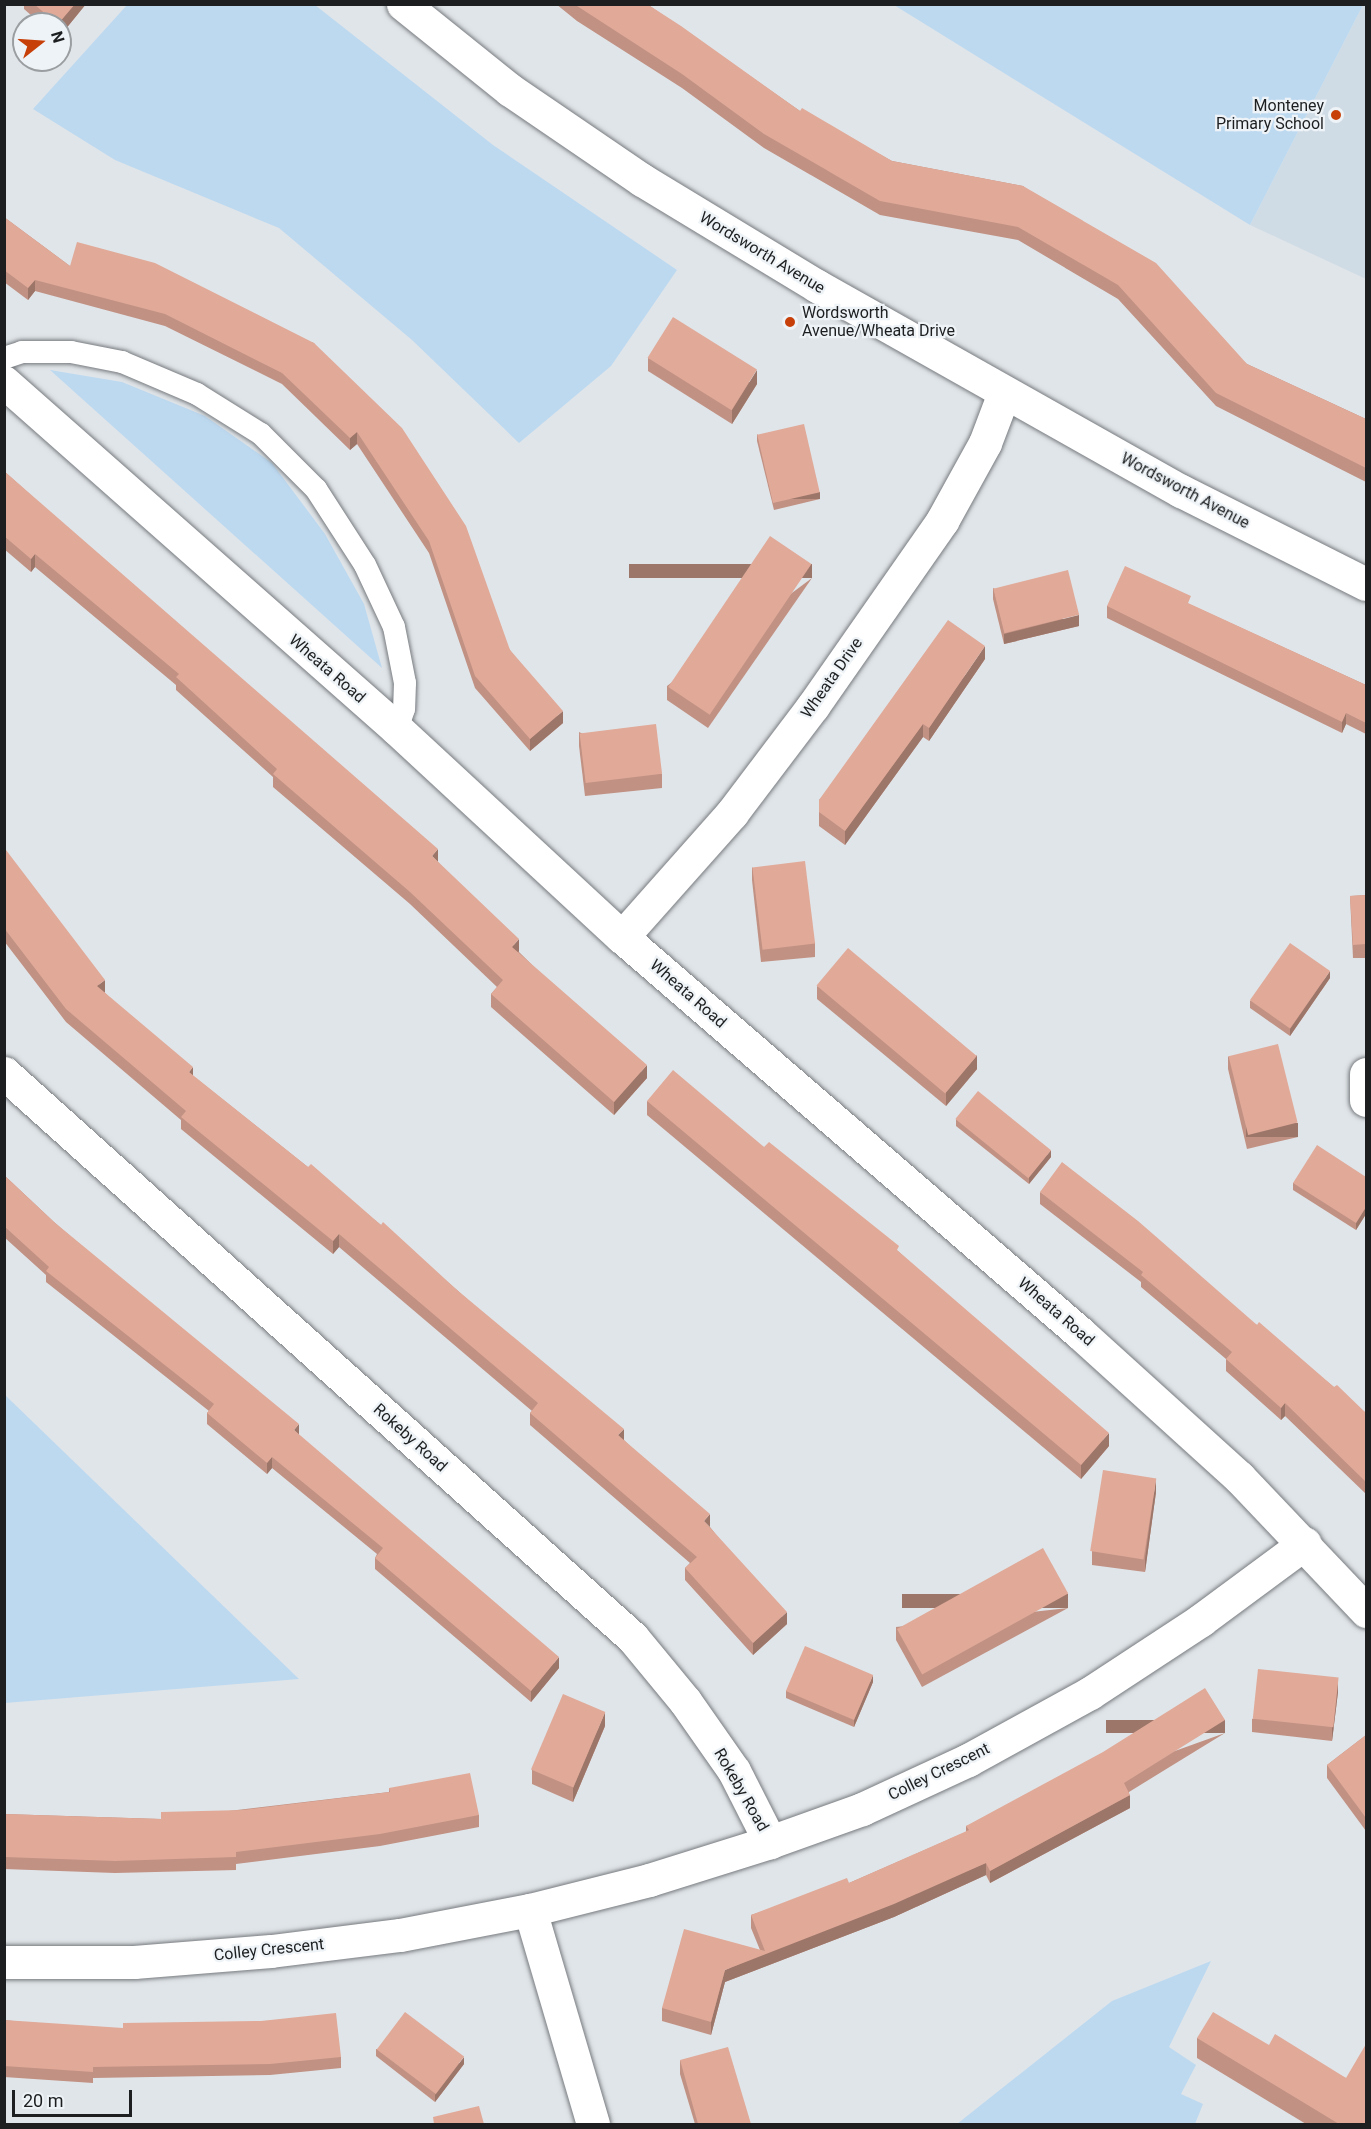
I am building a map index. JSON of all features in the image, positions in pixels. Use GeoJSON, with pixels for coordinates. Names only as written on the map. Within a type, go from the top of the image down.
{"type":"FeatureCollection","features":[{"type":"Feature","properties":{"kind":"street","name":"Wordsworth Avenue"},"geometry":{"type":"LineString","coordinates":[[403,4],[510,90],[642,180],[1004,393],[1181,491],[1366,584]]}},
{"type":"Feature","properties":{"kind":"street","name":"Wheata Road"},"geometry":{"type":"LineString","coordinates":[[4,382],[398,729],[622,937],[1080,1333],[1239,1477],[1305,1544],[1366,1611]]}},
{"type":"Feature","properties":{"kind":"street","name":"Wheata Drive"},"geometry":{"type":"LineString","coordinates":[[622,937],[732,813],[861,638],[942,521],[985,443],[1004,393]]}},
{"type":"Feature","properties":{"kind":"street","name":"Rokeby Road"},"geometry":{"type":"LineString","coordinates":[[4,1073],[633,1638],[685,1701],[734,1771],[770,1842]]}},
{"type":"Feature","properties":{"kind":"street"},"geometry":{"type":"LineString","coordinates":[[1366,1074],[1366,1100]]}},
{"type":"Feature","properties":{"kind":"street","name":"Colley Crescent"},"geometry":{"type":"LineString","coordinates":[[4,1962],[134,1962],[271,1951],[400,1935],[530,1910],[649,1880],[770,1842],[862,1809],[957,1765],[1089,1693],[1201,1620],[1305,1544]]}},
{"type":"Feature","properties":{"kind":"street"},"geometry":{"type":"LineString","coordinates":[[530,1910],[593,2124]]}},
{"type":"Feature","properties":{"kind":"lane"},"geometry":{"type":"LineString","coordinates":[[4,358],[22,352],[71,352],[122,362],[197,394],[261,434],[316,489],[365,565],[394,627],[405,683],[404,709],[398,729]]}},
{"type":"Feature","properties":{"kind":"shaded area"},"geometry":{"type":"Polygon","coordinates":[[[127,5],[315,5],[493,145],[677,270],[611,366],[519,443],[412,340],[279,228],[115,160],[33,109],[66,72],[72,72],[72,66],[127,5]]]}},
{"type":"Feature","properties":{"kind":"shaded area"},"geometry":{"type":"Polygon","coordinates":[[[894,5],[1363,5],[1250,225],[894,5]]]}},
{"type":"Feature","properties":{"kind":"shaded area","name":"Monteney Primary School"},"geometry":{"type":"Polygon","coordinates":[[[1363,5],[1366,5],[1366,279],[1250,225],[1363,5]]]}},
{"type":"Feature","properties":{"kind":"shaded area"},"geometry":{"type":"Polygon","coordinates":[[[50,370],[122,382],[205,416],[272,463],[325,534],[364,604],[382,668],[50,370]]]}},
{"type":"Feature","properties":{"kind":"shaded area"},"geometry":{"type":"Polygon","coordinates":[[[5,1395],[299,1679],[5,1703],[5,1395]]]}},
{"type":"Feature","properties":{"kind":"shaded area"},"geometry":{"type":"Polygon","coordinates":[[[1211,1961],[1169,2047],[1196,2065],[1181,2094],[1203,2104],[1195,2124],[957,2124],[1112,2001],[1211,1961]]]}},
{"type":"Feature","properties":{"kind":"building"},"geometry":{"type":"Polygon","coordinates":[[[34,4],[75,4],[68,12],[43,12],[34,4]]]}},
{"type":"Feature","properties":{"kind":"building"},"geometry":{"type":"Polygon","coordinates":[[[574,4],[647,4],[800,111],[802,108],[892,161],[1023,186],[1156,263],[1247,364],[1366,419],[1366,468],[1216,393],[1118,285],[1018,227],[880,201],[764,134],[682,74],[574,4]]]}},
{"type":"Feature","properties":{"kind":"building"},"geometry":{"type":"Polygon","coordinates":[[[4,217],[70,266],[77,242],[155,263],[314,343],[402,428],[466,526],[510,650],[563,711],[530,739],[475,676],[429,541],[357,432],[350,438],[282,373],[165,314],[35,280],[28,288],[4,270],[4,217]]]}},
{"type":"Feature","properties":{"kind":"building"},"geometry":{"type":"Polygon","coordinates":[[[673,317],[757,369],[732,410],[648,358],[673,317]]]}},
{"type":"Feature","properties":{"kind":"building"},"geometry":{"type":"Polygon","coordinates":[[[804,424],[820,492],[773,503],[757,435],[804,424]]]}},
{"type":"Feature","properties":{"kind":"building"},"geometry":{"type":"Polygon","coordinates":[[[4,471],[438,849],[432,856],[519,939],[512,947],[647,1065],[614,1102],[491,994],[503,980],[410,892],[273,774],[277,769],[176,677],[179,674],[35,554],[31,559],[4,536],[4,471]]]}},
{"type":"Feature","properties":{"kind":"building"},"geometry":{"type":"Polygon","coordinates":[[[770,536],[811,564],[710,715],[668,687],[770,536]]]}},
{"type":"Feature","properties":{"kind":"building"},"geometry":{"type":"Polygon","coordinates":[[[1125,566],[1191,596],[1188,603],[1366,685],[1366,723],[1346,713],[1342,722],[1107,606],[1125,566]]]}},
{"type":"Feature","properties":{"kind":"building"},"geometry":{"type":"Polygon","coordinates":[[[1068,570],[1079,615],[1004,633],[993,589],[1068,570]]]}},
{"type":"Feature","properties":{"kind":"building"},"geometry":{"type":"Polygon","coordinates":[[[948,620],[985,646],[929,728],[923,724],[845,831],[819,812],[819,800],[948,620]]]}},
{"type":"Feature","properties":{"kind":"building"},"geometry":{"type":"Polygon","coordinates":[[[656,724],[662,774],[586,783],[580,733],[656,724]]]}},
{"type":"Feature","properties":{"kind":"building"},"geometry":{"type":"Polygon","coordinates":[[[6,850],[105,980],[97,986],[193,1067],[189,1072],[308,1167],[311,1164],[381,1225],[383,1222],[457,1290],[624,1429],[618,1435],[710,1514],[704,1521],[787,1612],[753,1643],[685,1568],[697,1557],[530,1413],[538,1403],[339,1234],[333,1241],[181,1117],[186,1111],[66,1009],[4,928],[4,851],[6,850]]]}},
{"type":"Feature","properties":{"kind":"building"},"geometry":{"type":"Polygon","coordinates":[[[805,861],[815,943],[763,950],[752,867],[805,861]]]}},
{"type":"Feature","properties":{"kind":"building"},"geometry":{"type":"Polygon","coordinates":[[[1366,895],[1366,944],[1353,945],[1350,896],[1366,895]]]}},
{"type":"Feature","properties":{"kind":"building"},"geometry":{"type":"Polygon","coordinates":[[[1290,943],[1330,971],[1290,1028],[1250,1000],[1290,943]]]}},
{"type":"Feature","properties":{"kind":"building"},"geometry":{"type":"Polygon","coordinates":[[[848,948],[977,1056],[945,1094],[817,986],[848,948]]]}},
{"type":"Feature","properties":{"kind":"building"},"geometry":{"type":"Polygon","coordinates":[[[1278,1044],[1298,1123],[1248,1135],[1229,1056],[1278,1044]]]}},
{"type":"Feature","properties":{"kind":"building"},"geometry":{"type":"Polygon","coordinates":[[[673,1070],[764,1147],[769,1142],[899,1246],[897,1250],[1109,1433],[1081,1465],[647,1101],[673,1070]]]}},
{"type":"Feature","properties":{"kind":"building"},"geometry":{"type":"Polygon","coordinates":[[[978,1091],[1051,1150],[1028,1178],[955,1119],[978,1091]]]}},
{"type":"Feature","properties":{"kind":"building"},"geometry":{"type":"Polygon","coordinates":[[[1317,1145],[1366,1177],[1366,1207],[1356,1223],[1293,1183],[1317,1145]]]}},
{"type":"Feature","properties":{"kind":"building"},"geometry":{"type":"Polygon","coordinates":[[[1062,1162],[1138,1221],[1257,1325],[1259,1322],[1334,1387],[1337,1385],[1366,1413],[1366,1482],[1285,1403],[1281,1408],[1226,1359],[1232,1352],[1141,1275],[1143,1272],[1040,1192],[1062,1162]]]}},
{"type":"Feature","properties":{"kind":"building"},"geometry":{"type":"Polygon","coordinates":[[[4,1175],[54,1222],[299,1424],[294,1430],[559,1657],[531,1691],[375,1558],[383,1548],[272,1457],[267,1463],[207,1413],[214,1404],[46,1271],[49,1267],[4,1226],[4,1175]]]}},
{"type":"Feature","properties":{"kind":"building"},"geometry":{"type":"Polygon","coordinates":[[[1103,1470],[1156,1478],[1144,1559],[1090,1551],[1103,1470]]]}},
{"type":"Feature","properties":{"kind":"building"},"geometry":{"type":"Polygon","coordinates":[[[1043,1548],[1068,1593],[922,1674],[897,1629],[1043,1548]]]}},
{"type":"Feature","properties":{"kind":"building"},"geometry":{"type":"Polygon","coordinates":[[[805,1646],[873,1675],[854,1720],[786,1691],[805,1646]]]}},
{"type":"Feature","properties":{"kind":"building"},"geometry":{"type":"Polygon","coordinates":[[[1258,1669],[1339,1677],[1333,1727],[1253,1719],[1258,1669]]]}},
{"type":"Feature","properties":{"kind":"building"},"geometry":{"type":"Polygon","coordinates":[[[1205,1688],[1225,1720],[1124,1783],[1130,1795],[990,1871],[986,1863],[894,1904],[725,1970],[711,2022],[662,2008],[684,1929],[765,1951],[751,1915],[847,1878],[849,1883],[969,1830],[966,1826],[1103,1752],[1205,1688]]]}},
{"type":"Feature","properties":{"kind":"building"},"geometry":{"type":"Polygon","coordinates":[[[563,1694],[605,1712],[573,1787],[531,1769],[563,1694]]]}},
{"type":"Feature","properties":{"kind":"building"},"geometry":{"type":"Polygon","coordinates":[[[1366,1735],[1366,1818],[1327,1765],[1366,1735]]]}},
{"type":"Feature","properties":{"kind":"building"},"geometry":{"type":"Polygon","coordinates":[[[470,1773],[479,1815],[380,1834],[236,1852],[236,1857],[115,1861],[4,1857],[4,1814],[161,1819],[161,1812],[243,1810],[390,1792],[389,1788],[470,1773]]]}},
{"type":"Feature","properties":{"kind":"building"},"geometry":{"type":"Polygon","coordinates":[[[405,2012],[464,2057],[436,2094],[377,2050],[405,2012]]]}},
{"type":"Feature","properties":{"kind":"building"},"geometry":{"type":"Polygon","coordinates":[[[1213,2012],[1269,2045],[1275,2034],[1346,2078],[1366,2044],[1366,2124],[1339,2124],[1197,2038],[1213,2012]]]}},
{"type":"Feature","properties":{"kind":"building"},"geometry":{"type":"Polygon","coordinates":[[[336,2013],[341,2057],[270,2064],[93,2067],[93,2072],[4,2066],[4,2020],[123,2028],[123,2023],[261,2021],[336,2013]]]}},
{"type":"Feature","properties":{"kind":"building"},"geometry":{"type":"Polygon","coordinates":[[[728,2047],[751,2124],[698,2124],[680,2060],[728,2047]]]}},
{"type":"Feature","properties":{"kind":"building"},"geometry":{"type":"Polygon","coordinates":[[[479,2106],[484,2124],[434,2124],[433,2117],[479,2106]]]}},
{"type":"Feature","properties":{"kind":"place","name":"Monteney Primary School"},"geometry":{"type":"Point","coordinates":[1336,115]}},
{"type":"Feature","properties":{"kind":"place","name":"Wordsworth Avenue/Wheata Drive"},"geometry":{"type":"Point","coordinates":[790,322]}}]}
